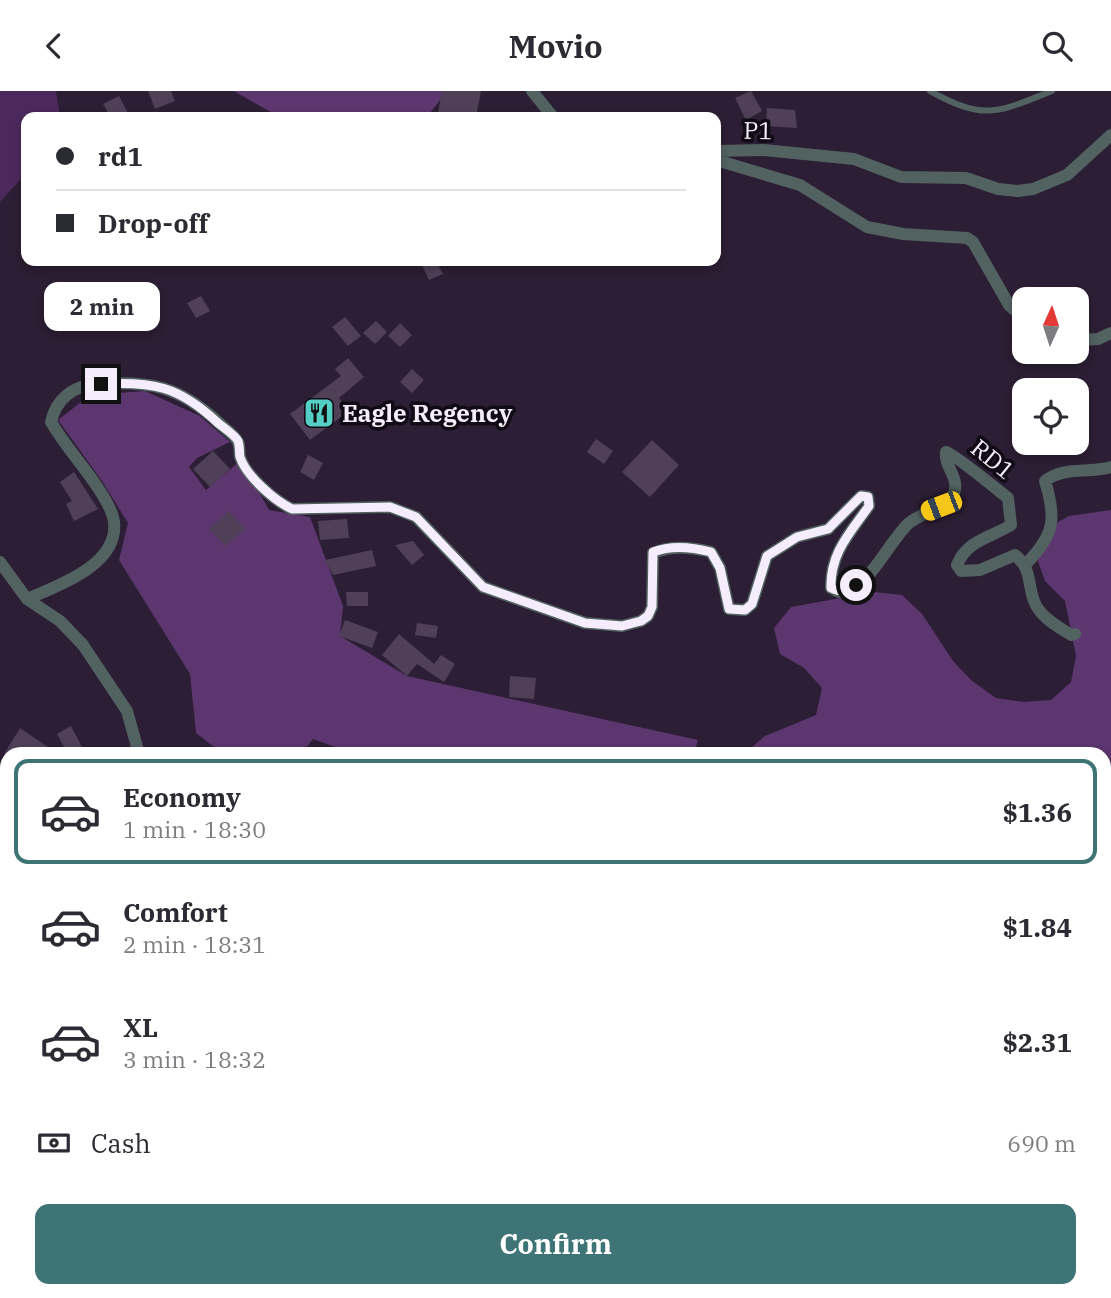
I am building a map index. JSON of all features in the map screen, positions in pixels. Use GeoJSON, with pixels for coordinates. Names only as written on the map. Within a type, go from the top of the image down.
{"type":"FeatureCollection","features":[{"type":"Feature","properties":{"kind":"street"},"geometry":{"type":"LineString","coordinates":[[532,91],[549,112]]}},
{"type":"Feature","properties":{"kind":"street","name":"P1"},"geometry":{"type":"LineString","coordinates":[[721,151],[800,153],[854,159],[901,177],[966,178],[999,189],[1018,191],[1033,189],[1067,175],[1111,135]]}},
{"type":"Feature","properties":{"kind":"street"},"geometry":{"type":"LineString","coordinates":[[721,161],[800,185],[867,227],[903,234],[967,238],[973,242],[1012,308]]}},
{"type":"Feature","properties":{"kind":"street"},"geometry":{"type":"LineString","coordinates":[[1089,339],[1098,339],[1111,333]]}},
{"type":"Feature","properties":{"kind":"street","name":"RD1"},"geometry":{"type":"LineString","coordinates":[[27,599],[72,580],[92,568],[112,539],[114,521],[107,505],[97,486],[64,446],[51,422],[54,407],[61,398],[84,385],[149,383],[180,395],[204,409],[237,440],[240,460],[269,495],[281,504],[292,509],[390,507],[416,517],[483,587],[585,623],[622,626],[641,621],[648,616],[652,607],[653,552],[663,548],[696,548],[711,552],[720,568],[729,609],[745,610],[752,604],[767,556],[797,537],[828,529],[861,496],[868,497],[869,506],[848,534],[833,562],[831,588],[841,593],[849,591],[909,524],[926,511],[950,501],[955,490],[955,481],[945,460],[946,452],[953,453],[980,479],[1008,498],[1011,512],[1011,525],[974,542],[961,555],[957,565],[961,572],[980,570],[1015,555],[1026,563]]}},
{"type":"Feature","properties":{"kind":"street"},"geometry":{"type":"LineString","coordinates":[[1075,634],[1071,635],[1041,613],[1033,600],[1026,563],[1044,546],[1051,531],[1045,481],[1057,472],[1099,471],[1111,467]]}},
{"type":"Feature","properties":{"kind":"street"},"geometry":{"type":"LineString","coordinates":[[0,562],[27,599],[60,621],[83,645],[127,712],[137,747]]}},
{"type":"Feature","properties":{"kind":"lane"},"geometry":{"type":"LineString","coordinates":[[930,91],[956,105],[990,112],[1002,111],[1052,91]]}},
{"type":"Feature","properties":{"kind":"shaded area"},"geometry":{"type":"Polygon","coordinates":[[[0,91],[56,91],[59,112],[21,112],[21,179],[0,202],[0,91]]]}},
{"type":"Feature","properties":{"kind":"shaded area"},"geometry":{"type":"Polygon","coordinates":[[[234,91],[447,91],[431,112],[270,112],[234,91]]]}},
{"type":"Feature","properties":{"kind":"shaded area"},"geometry":{"type":"Polygon","coordinates":[[[145,391],[200,416],[230,442],[197,458],[189,467],[206,490],[241,460],[269,510],[310,517],[343,606],[340,636],[407,676],[698,740],[696,747],[335,747],[313,739],[307,747],[214,747],[196,733],[190,674],[119,560],[128,523],[102,481],[58,420],[90,395],[145,391]]]}},
{"type":"Feature","properties":{"kind":"shaded area"},"geometry":{"type":"Polygon","coordinates":[[[1111,510],[1111,747],[752,747],[765,736],[816,715],[822,688],[804,668],[780,654],[774,628],[791,607],[874,592],[902,595],[922,614],[953,661],[972,681],[996,698],[1024,702],[1051,700],[1071,682],[1076,656],[1065,601],[1045,581],[1036,556],[1044,530],[1069,516],[1111,510]]]}},
{"type":"Feature","properties":{"kind":"building"},"geometry":{"type":"Polygon","coordinates":[[[148,91],[171,91],[175,101],[155,109],[148,91]]]}},
{"type":"Feature","properties":{"kind":"building"},"geometry":{"type":"Polygon","coordinates":[[[442,91],[481,91],[477,112],[438,112],[442,91]]]}},
{"type":"Feature","properties":{"kind":"building"},"geometry":{"type":"Polygon","coordinates":[[[751,91],[762,111],[746,120],[735,98],[751,91]]]}},
{"type":"Feature","properties":{"kind":"building"},"geometry":{"type":"Polygon","coordinates":[[[119,96],[127,112],[108,112],[103,104],[119,96]]]}},
{"type":"Feature","properties":{"kind":"building"},"geometry":{"type":"Polygon","coordinates":[[[767,108],[795,110],[797,128],[766,126],[767,108]]]}},
{"type":"Feature","properties":{"kind":"building"},"geometry":{"type":"Polygon","coordinates":[[[422,266],[439,266],[443,274],[429,280],[422,266]]]}},
{"type":"Feature","properties":{"kind":"building"},"geometry":{"type":"Polygon","coordinates":[[[140,289],[145,306],[153,304],[157,317],[138,323],[133,305],[125,307],[121,294],[140,289]]]}},
{"type":"Feature","properties":{"kind":"building"},"geometry":{"type":"Polygon","coordinates":[[[58,290],[92,300],[83,327],[50,317],[58,290]]]}},
{"type":"Feature","properties":{"kind":"building"},"geometry":{"type":"Polygon","coordinates":[[[201,296],[210,311],[196,318],[187,303],[201,296]]]}},
{"type":"Feature","properties":{"kind":"building"},"geometry":{"type":"Polygon","coordinates":[[[345,317],[361,336],[348,346],[332,327],[345,317]]]}},
{"type":"Feature","properties":{"kind":"building"},"geometry":{"type":"Polygon","coordinates":[[[376,321],[387,332],[375,344],[363,333],[376,321]]]}},
{"type":"Feature","properties":{"kind":"building"},"geometry":{"type":"Polygon","coordinates":[[[400,323],[412,335],[400,347],[388,336],[400,323]]]}},
{"type":"Feature","properties":{"kind":"building","name":"Eagle Regency"},"geometry":{"type":"Polygon","coordinates":[[[348,358],[364,377],[339,398],[349,411],[310,440],[290,414],[341,376],[335,369],[348,358]]]}},
{"type":"Feature","properties":{"kind":"building"},"geometry":{"type":"Polygon","coordinates":[[[412,369],[424,380],[412,393],[400,382],[412,369]]]}},
{"type":"Feature","properties":{"kind":"building"},"geometry":{"type":"Polygon","coordinates":[[[596,439],[613,451],[604,464],[587,452],[596,439]]]}},
{"type":"Feature","properties":{"kind":"building"},"geometry":{"type":"Polygon","coordinates":[[[652,440],[679,465],[650,497],[622,472],[652,440]]]}},
{"type":"Feature","properties":{"kind":"building"},"geometry":{"type":"Polygon","coordinates":[[[213,451],[230,469],[210,487],[193,469],[213,451]]]}},
{"type":"Feature","properties":{"kind":"building"},"geometry":{"type":"Polygon","coordinates":[[[308,455],[323,463],[314,480],[300,472],[308,455]]]}},
{"type":"Feature","properties":{"kind":"building"},"geometry":{"type":"Polygon","coordinates":[[[74,472],[98,509],[74,521],[66,504],[72,501],[60,482],[74,472]]]}},
{"type":"Feature","properties":{"kind":"building"},"geometry":{"type":"Polygon","coordinates":[[[229,511],[245,529],[225,546],[209,529],[229,511]]]}},
{"type":"Feature","properties":{"kind":"building"},"geometry":{"type":"Polygon","coordinates":[[[347,519],[349,538],[320,540],[318,521],[347,519]]]}},
{"type":"Feature","properties":{"kind":"building"},"geometry":{"type":"Polygon","coordinates":[[[413,541],[424,555],[412,565],[395,545],[413,541]]]}},
{"type":"Feature","properties":{"kind":"building"},"geometry":{"type":"Polygon","coordinates":[[[372,550],[376,566],[333,575],[325,560],[372,550]]]}},
{"type":"Feature","properties":{"kind":"building"},"geometry":{"type":"Polygon","coordinates":[[[346,592],[368,592],[368,606],[347,606],[346,592]]]}},
{"type":"Feature","properties":{"kind":"building"},"geometry":{"type":"Polygon","coordinates":[[[345,620],[378,632],[372,648],[339,636],[345,620]]]}},
{"type":"Feature","properties":{"kind":"building"},"geometry":{"type":"Polygon","coordinates":[[[417,623],[438,626],[436,638],[415,635],[417,623]]]}},
{"type":"Feature","properties":{"kind":"building"},"geometry":{"type":"Polygon","coordinates":[[[399,634],[434,664],[441,655],[455,664],[444,682],[417,664],[407,676],[382,655],[399,634]]]}},
{"type":"Feature","properties":{"kind":"building"},"geometry":{"type":"Polygon","coordinates":[[[510,676],[536,678],[534,699],[509,697],[510,676]]]}},
{"type":"Feature","properties":{"kind":"building"},"geometry":{"type":"Polygon","coordinates":[[[71,726],[82,747],[64,747],[57,734],[71,726]]]}},
{"type":"Feature","properties":{"kind":"building"},"geometry":{"type":"Polygon","coordinates":[[[20,728],[48,747],[8,747],[20,728]]]}},
{"type":"Feature","properties":{"kind":"place","name":"Eagle Regency"},"geometry":{"type":"Point","coordinates":[319,413]}},
{"type":"Feature","properties":{"kind":"route"},"geometry":{"type":"LineString","coordinates":[[101,384],[149,383],[180,395],[204,409],[237,440],[240,460],[269,495],[281,504],[292,509],[390,507],[416,517],[483,587],[585,623],[622,626],[641,621],[648,616],[652,607],[651,561],[653,552],[663,548],[696,548],[711,552],[727,590],[729,609],[736,612],[745,610],[752,604],[767,556],[780,545],[797,537],[828,529],[861,496],[868,497],[869,506],[836,553],[831,579],[831,588],[841,593],[856,585]]}}]}
